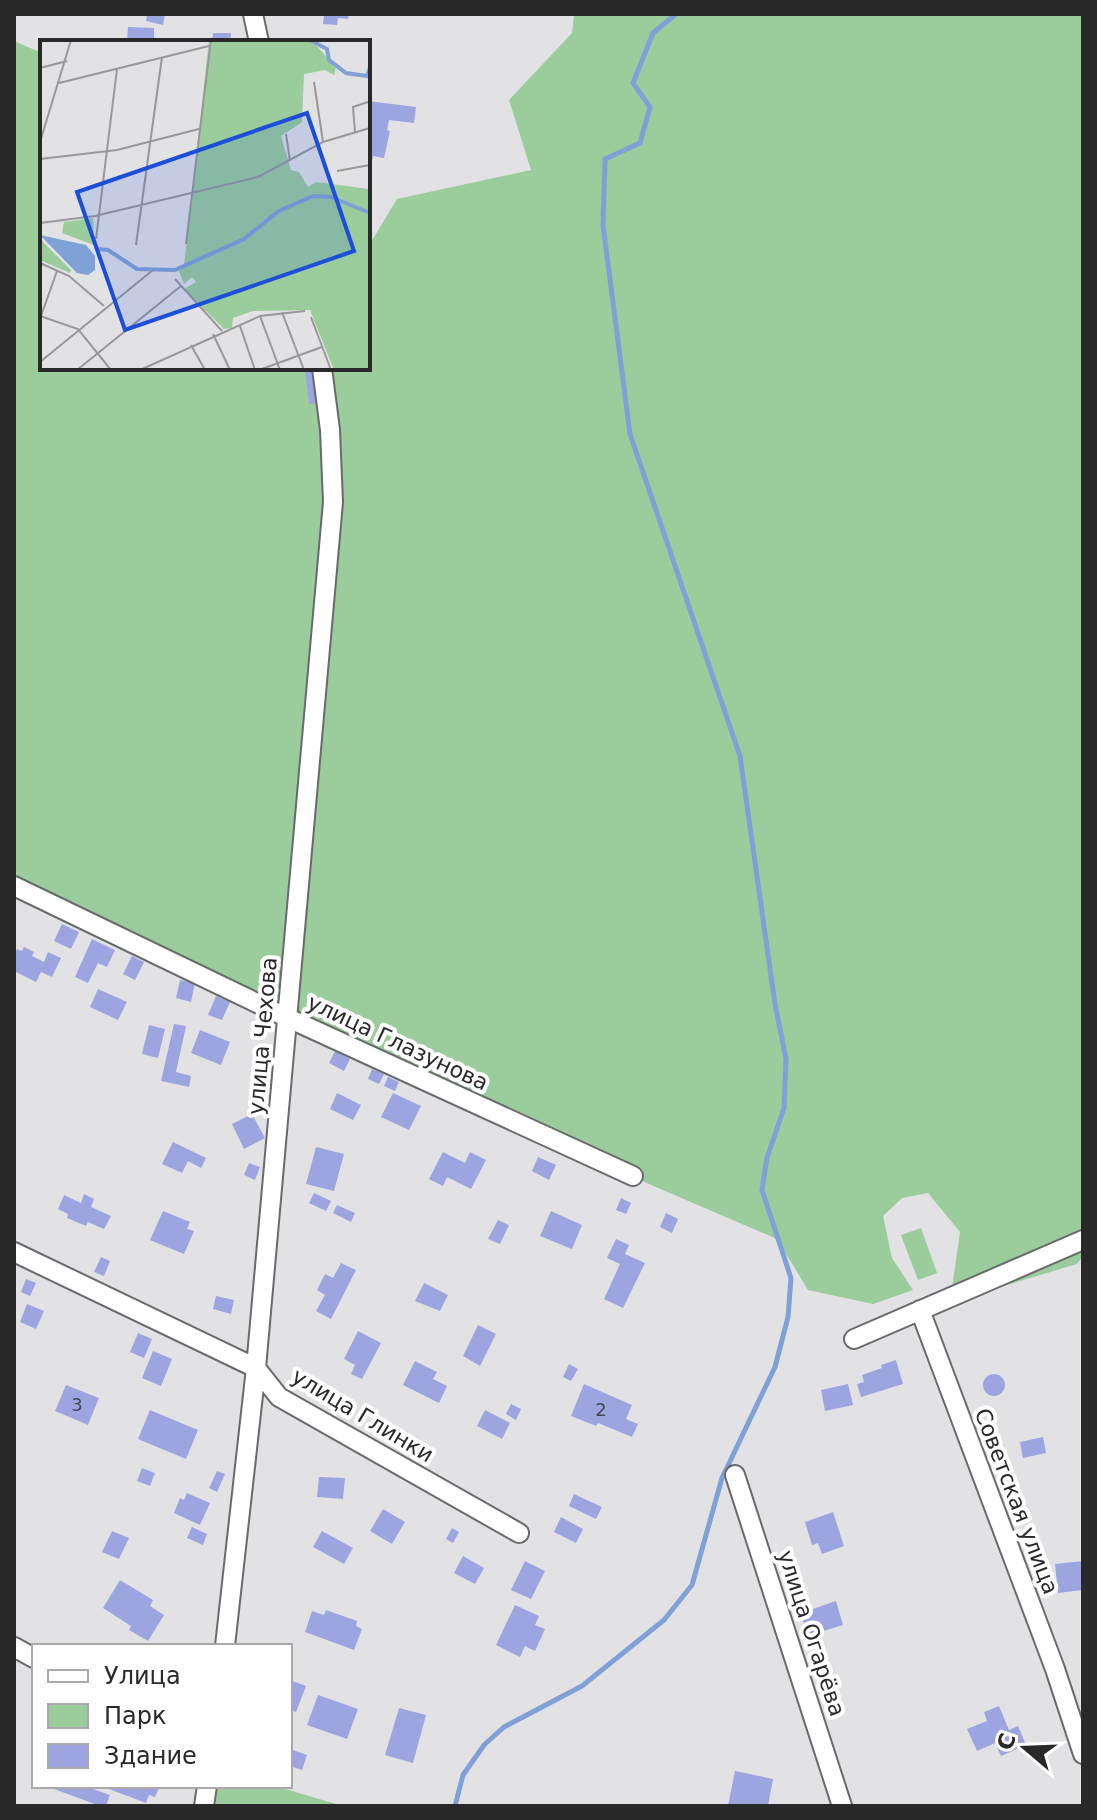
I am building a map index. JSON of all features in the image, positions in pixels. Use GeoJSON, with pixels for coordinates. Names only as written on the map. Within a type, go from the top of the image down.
{"type":"FeatureCollection","features":[{"type":"Feature","properties":{"kind":"street"},"geometry":{"type":"LineString","coordinates":[[253,14],[259,40]]}},
{"type":"Feature","properties":{"kind":"street","name":"улица Чехова"},"geometry":{"type":"LineString","coordinates":[[225,1644],[256,1368],[333,502],[330,430],[322,370]]}},
{"type":"Feature","properties":{"kind":"street","name":"улица Глазунова"},"geometry":{"type":"LineString","coordinates":[[14,886],[288,1018],[633,1176]]}},
{"type":"Feature","properties":{"kind":"street"},"geometry":{"type":"LineString","coordinates":[[854,1339],[1083,1240]]}},
{"type":"Feature","properties":{"kind":"street","name":"улица Глинки"},"geometry":{"type":"LineString","coordinates":[[14,1252],[256,1368],[279,1397],[519,1533]]}},
{"type":"Feature","properties":{"kind":"street","name":"Советская улица"},"geometry":{"type":"LineString","coordinates":[[920,1310],[1055,1669],[1083,1754]]}},
{"type":"Feature","properties":{"kind":"street","name":"улица Огарёва"},"geometry":{"type":"LineString","coordinates":[[735,1475],[842,1806]]}},
{"type":"Feature","properties":{"kind":"street"},"geometry":{"type":"LineString","coordinates":[[14,1647],[32,1657]]}},
{"type":"Feature","properties":{"kind":"green space"},"geometry":{"type":"Polygon","coordinates":[[[574,14],[1083,14],[1083,1256],[1077,1264],[950,1302],[960,1232],[928,1193],[902,1198],[883,1216],[892,1258],[913,1290],[873,1304],[808,1290],[777,1239],[649,1184],[14,885],[14,41],[40,52],[40,370],[370,370],[370,244],[397,199],[531,170],[509,100],[572,33],[574,14]]]}},
{"type":"Feature","properties":{"kind":"green space"},"geometry":{"type":"Polygon","coordinates":[[[921,1228],[937,1273],[918,1280],[901,1235],[921,1228]]]}},
{"type":"Feature","properties":{"kind":"green space"},"geometry":{"type":"Polygon","coordinates":[[[218,1788],[282,1788],[343,1806],[215,1806],[218,1788]]]}},
{"type":"Feature","properties":{"kind":"building"},"geometry":{"type":"Polygon","coordinates":[[[147,14],[165,14],[163,25],[146,21],[147,14]]]}},
{"type":"Feature","properties":{"kind":"building"},"geometry":{"type":"Polygon","coordinates":[[[324,14],[349,14],[348,19],[338,18],[337,25],[323,24],[324,14]]]}},
{"type":"Feature","properties":{"kind":"building"},"geometry":{"type":"Polygon","coordinates":[[[128,27],[154,28],[154,40],[127,40],[128,27]]]}},
{"type":"Feature","properties":{"kind":"building"},"geometry":{"type":"Polygon","coordinates":[[[213,33],[231,33],[230,40],[212,40],[213,33]]]}},
{"type":"Feature","properties":{"kind":"building"},"geometry":{"type":"Polygon","coordinates":[[[370,101],[416,107],[414,123],[389,120],[387,130],[390,131],[384,158],[373,156],[372,162],[370,101]]]}},
{"type":"Feature","properties":{"kind":"building"},"geometry":{"type":"Polygon","coordinates":[[[305,370],[314,370],[318,403],[309,404],[305,370]]]}},
{"type":"Feature","properties":{"kind":"building"},"geometry":{"type":"Polygon","coordinates":[[[62,924],[79,932],[71,949],[54,941],[62,924]]]}},
{"type":"Feature","properties":{"kind":"building"},"geometry":{"type":"Polygon","coordinates":[[[92,939],[115,950],[107,967],[98,963],[88,983],[75,977],[92,939]]]}},
{"type":"Feature","properties":{"kind":"building"},"geometry":{"type":"Polygon","coordinates":[[[24,947],[44,962],[48,952],[61,958],[52,977],[41,972],[36,982],[14,971],[14,956],[17,949],[22,951],[24,947]]]}},
{"type":"Feature","properties":{"kind":"building"},"geometry":{"type":"Polygon","coordinates":[[[132,956],[144,962],[135,980],[123,974],[132,956]]]}},
{"type":"Feature","properties":{"kind":"building"},"geometry":{"type":"Polygon","coordinates":[[[180,980],[195,983],[191,1002],[176,998],[180,980]]]}},
{"type":"Feature","properties":{"kind":"building"},"geometry":{"type":"Polygon","coordinates":[[[98,989],[127,1002],[118,1020],[90,1007],[98,989]]]}},
{"type":"Feature","properties":{"kind":"building"},"geometry":{"type":"Polygon","coordinates":[[[216,996],[230,1002],[222,1020],[208,1015],[216,996]]]}},
{"type":"Feature","properties":{"kind":"building"},"geometry":{"type":"Polygon","coordinates":[[[174,1024],[186,1026],[176,1072],[191,1076],[189,1087],[161,1081],[174,1024]]]}},
{"type":"Feature","properties":{"kind":"building"},"geometry":{"type":"Polygon","coordinates":[[[149,1025],[165,1029],[158,1058],[142,1054],[149,1025]]]}},
{"type":"Feature","properties":{"kind":"building"},"geometry":{"type":"Polygon","coordinates":[[[200,1030],[230,1042],[221,1065],[191,1053],[200,1030]]]}},
{"type":"Feature","properties":{"kind":"building"},"geometry":{"type":"Polygon","coordinates":[[[256,1044],[267,1049],[262,1060],[252,1056],[256,1044]]]}},
{"type":"Feature","properties":{"kind":"building"},"geometry":{"type":"Polygon","coordinates":[[[335,1051],[350,1059],[344,1071],[329,1063],[335,1051]]]}},
{"type":"Feature","properties":{"kind":"building"},"geometry":{"type":"Polygon","coordinates":[[[372,1069],[384,1074],[379,1084],[368,1079],[372,1069]]]}},
{"type":"Feature","properties":{"kind":"building"},"geometry":{"type":"Polygon","coordinates":[[[388,1077],[399,1082],[395,1091],[384,1086],[388,1077]]]}},
{"type":"Feature","properties":{"kind":"building"},"geometry":{"type":"Polygon","coordinates":[[[337,1093],[361,1105],[353,1120],[330,1109],[337,1093]]]}},
{"type":"Feature","properties":{"kind":"building"},"geometry":{"type":"Polygon","coordinates":[[[393,1093],[421,1106],[409,1130],[381,1117],[393,1093]]]}},
{"type":"Feature","properties":{"kind":"building"},"geometry":{"type":"Polygon","coordinates":[[[252,1114],[265,1138],[244,1149],[232,1124],[252,1114]]]}},
{"type":"Feature","properties":{"kind":"building"},"geometry":{"type":"Polygon","coordinates":[[[173,1142],[206,1158],[201,1168],[188,1161],[182,1173],[162,1164],[173,1142]]]}},
{"type":"Feature","properties":{"kind":"building"},"geometry":{"type":"Polygon","coordinates":[[[316,1147],[344,1154],[334,1191],[306,1184],[316,1147]]]}},
{"type":"Feature","properties":{"kind":"building"},"geometry":{"type":"Polygon","coordinates":[[[443,1152],[465,1163],[470,1152],[486,1160],[471,1189],[447,1177],[443,1186],[429,1179],[443,1152]]]}},
{"type":"Feature","properties":{"kind":"building"},"geometry":{"type":"Polygon","coordinates":[[[538,1157],[556,1165],[549,1180],[532,1171],[538,1157]]]}},
{"type":"Feature","properties":{"kind":"building"},"geometry":{"type":"Polygon","coordinates":[[[249,1163],[260,1167],[255,1180],[244,1175],[249,1163]]]}},
{"type":"Feature","properties":{"kind":"building"},"geometry":{"type":"Polygon","coordinates":[[[314,1193],[331,1201],[326,1211],[309,1203],[314,1193]]]}},
{"type":"Feature","properties":{"kind":"building"},"geometry":{"type":"Polygon","coordinates":[[[84,1194],[94,1199],[91,1207],[111,1216],[104,1229],[67,1218],[68,1214],[58,1209],[64,1195],[81,1203],[84,1194]]]}},
{"type":"Feature","properties":{"kind":"building"},"geometry":{"type":"Polygon","coordinates":[[[621,1198],[631,1203],[626,1214],[616,1210],[621,1198]]]}},
{"type":"Feature","properties":{"kind":"building"},"geometry":{"type":"Polygon","coordinates":[[[337,1205],[355,1213],[351,1222],[333,1213],[337,1205]]]}},
{"type":"Feature","properties":{"kind":"building"},"geometry":{"type":"Polygon","coordinates":[[[163,1211],[190,1222],[187,1229],[194,1231],[184,1254],[150,1240],[163,1211]]]}},
{"type":"Feature","properties":{"kind":"building"},"geometry":{"type":"Polygon","coordinates":[[[551,1211],[582,1225],[572,1249],[540,1236],[551,1211]]]}},
{"type":"Feature","properties":{"kind":"building"},"geometry":{"type":"Polygon","coordinates":[[[666,1213],[678,1219],[672,1233],[660,1227],[666,1213]]]}},
{"type":"Feature","properties":{"kind":"building"},"geometry":{"type":"Polygon","coordinates":[[[498,1220],[509,1225],[500,1244],[488,1239],[498,1220]]]}},
{"type":"Feature","properties":{"kind":"building"},"geometry":{"type":"Polygon","coordinates":[[[616,1239],[629,1245],[625,1254],[645,1263],[623,1308],[604,1299],[620,1264],[607,1258],[616,1239]]]}},
{"type":"Feature","properties":{"kind":"building"},"geometry":{"type":"Polygon","coordinates":[[[101,1257],[110,1261],[104,1276],[94,1272],[101,1257]]]}},
{"type":"Feature","properties":{"kind":"building"},"geometry":{"type":"Polygon","coordinates":[[[341,1263],[356,1270],[331,1319],[316,1311],[325,1295],[317,1290],[325,1274],[333,1278],[341,1263]]]}},
{"type":"Feature","properties":{"kind":"building"},"geometry":{"type":"Polygon","coordinates":[[[26,1279],[36,1283],[30,1296],[21,1292],[26,1279]]]}},
{"type":"Feature","properties":{"kind":"building"},"geometry":{"type":"Polygon","coordinates":[[[424,1283],[448,1295],[440,1311],[415,1301],[424,1283]]]}},
{"type":"Feature","properties":{"kind":"building"},"geometry":{"type":"Polygon","coordinates":[[[216,1296],[234,1300],[231,1314],[213,1309],[216,1296]]]}},
{"type":"Feature","properties":{"kind":"building"},"geometry":{"type":"Polygon","coordinates":[[[27,1304],[44,1311],[36,1329],[20,1322],[27,1304]]]}},
{"type":"Feature","properties":{"kind":"building"},"geometry":{"type":"Polygon","coordinates":[[[478,1325],[496,1334],[480,1366],[463,1356],[478,1325]]]}},
{"type":"Feature","properties":{"kind":"building"},"geometry":{"type":"Polygon","coordinates":[[[358,1331],[381,1343],[362,1379],[351,1374],[355,1365],[344,1359],[358,1331]]]}},
{"type":"Feature","properties":{"kind":"building"},"geometry":{"type":"Polygon","coordinates":[[[138,1333],[152,1339],[144,1358],[130,1352],[138,1333]]]}},
{"type":"Feature","properties":{"kind":"building"},"geometry":{"type":"Polygon","coordinates":[[[153,1351],[172,1359],[161,1386],[142,1378],[153,1351]]]}},
{"type":"Feature","properties":{"kind":"building"},"geometry":{"type":"Polygon","coordinates":[[[896,1360],[903,1384],[861,1397],[857,1384],[864,1382],[862,1375],[896,1360]]]}},
{"type":"Feature","properties":{"kind":"building"},"geometry":{"type":"Polygon","coordinates":[[[415,1361],[437,1372],[433,1379],[447,1386],[439,1403],[403,1385],[415,1361]]]}},
{"type":"Feature","properties":{"kind":"building"},"geometry":{"type":"Polygon","coordinates":[[[569,1364],[578,1369],[571,1381],[563,1377],[569,1364]]]}},
{"type":"Feature","properties":{"kind":"building"},"geometry":{"type":"Polygon","coordinates":[[[994,1374],[1002,1377],[1005,1385],[1002,1393],[994,1396],[986,1393],[983,1385],[986,1377],[994,1374]]]}},
{"type":"Feature","properties":{"kind":"building"},"geometry":{"type":"Polygon","coordinates":[[[584,1384],[632,1405],[626,1419],[638,1424],[632,1437],[571,1416],[584,1384]]]}},
{"type":"Feature","properties":{"kind":"building"},"geometry":{"type":"Polygon","coordinates":[[[848,1384],[853,1405],[825,1411],[821,1390],[848,1384]]]}},
{"type":"Feature","properties":{"kind":"building"},"geometry":{"type":"Polygon","coordinates":[[[66,1385],[99,1398],[88,1425],[55,1411],[66,1385]]]}},
{"type":"Feature","properties":{"kind":"building"},"geometry":{"type":"Polygon","coordinates":[[[511,1404],[521,1409],[516,1420],[506,1414],[511,1404]]]}},
{"type":"Feature","properties":{"kind":"building"},"geometry":{"type":"Polygon","coordinates":[[[150,1410],[198,1430],[186,1459],[138,1439],[150,1410]]]}},
{"type":"Feature","properties":{"kind":"building"},"geometry":{"type":"Polygon","coordinates":[[[485,1410],[510,1423],[502,1439],[477,1426],[485,1410]]]}},
{"type":"Feature","properties":{"kind":"building"},"geometry":{"type":"Polygon","coordinates":[[[1043,1437],[1046,1453],[1023,1458],[1020,1442],[1043,1437]]]}},
{"type":"Feature","properties":{"kind":"building"},"geometry":{"type":"Polygon","coordinates":[[[142,1468],[155,1473],[150,1486],[137,1481],[142,1468]]]}},
{"type":"Feature","properties":{"kind":"building"},"geometry":{"type":"Polygon","coordinates":[[[217,1471],[225,1474],[217,1492],[209,1488],[217,1471]]]}},
{"type":"Feature","properties":{"kind":"building"},"geometry":{"type":"Polygon","coordinates":[[[319,1477],[345,1478],[343,1499],[317,1497],[319,1477]]]}},
{"type":"Feature","properties":{"kind":"building"},"geometry":{"type":"Polygon","coordinates":[[[187,1493],[210,1503],[200,1525],[174,1513],[180,1498],[184,1500],[187,1493]]]}},
{"type":"Feature","properties":{"kind":"building"},"geometry":{"type":"Polygon","coordinates":[[[574,1494],[602,1507],[596,1519],[569,1506],[574,1494]]]}},
{"type":"Feature","properties":{"kind":"building"},"geometry":{"type":"Polygon","coordinates":[[[383,1509],[405,1522],[392,1544],[370,1531],[383,1509]]]}},
{"type":"Feature","properties":{"kind":"building"},"geometry":{"type":"Polygon","coordinates":[[[833,1512],[844,1546],[822,1554],[818,1543],[812,1545],[805,1522],[833,1512]]]}},
{"type":"Feature","properties":{"kind":"building"},"geometry":{"type":"Polygon","coordinates":[[[561,1517],[583,1529],[576,1543],[554,1532],[561,1517]]]}},
{"type":"Feature","properties":{"kind":"building"},"geometry":{"type":"Polygon","coordinates":[[[192,1527],[207,1534],[203,1545],[187,1538],[192,1527]]]}},
{"type":"Feature","properties":{"kind":"building"},"geometry":{"type":"Polygon","coordinates":[[[452,1528],[459,1532],[453,1543],[446,1539],[452,1528]]]}},
{"type":"Feature","properties":{"kind":"building"},"geometry":{"type":"Polygon","coordinates":[[[112,1531],[129,1538],[119,1559],[102,1552],[112,1531]]]}},
{"type":"Feature","properties":{"kind":"building"},"geometry":{"type":"Polygon","coordinates":[[[322,1531],[353,1548],[344,1564],[313,1547],[322,1531]]]}},
{"type":"Feature","properties":{"kind":"building"},"geometry":{"type":"Polygon","coordinates":[[[463,1556],[484,1568],[475,1584],[454,1573],[463,1556]]]}},
{"type":"Feature","properties":{"kind":"building"},"geometry":{"type":"Polygon","coordinates":[[[525,1561],[545,1571],[531,1599],[511,1590],[525,1561]]]}},
{"type":"Feature","properties":{"kind":"building"},"geometry":{"type":"Polygon","coordinates":[[[1083,1561],[1083,1590],[1058,1593],[1055,1564],[1083,1561]]]}},
{"type":"Feature","properties":{"kind":"building"},"geometry":{"type":"Polygon","coordinates":[[[120,1580],[153,1600],[150,1606],[164,1615],[148,1641],[103,1608],[120,1580]]]}},
{"type":"Feature","properties":{"kind":"building"},"geometry":{"type":"Polygon","coordinates":[[[836,1601],[843,1625],[807,1636],[801,1613],[836,1601]]]}},
{"type":"Feature","properties":{"kind":"building"},"geometry":{"type":"Polygon","coordinates":[[[515,1605],[539,1616],[535,1625],[545,1629],[535,1651],[525,1646],[520,1657],[496,1645],[515,1605]]]}},
{"type":"Feature","properties":{"kind":"building"},"geometry":{"type":"Polygon","coordinates":[[[326,1610],[357,1621],[356,1626],[362,1629],[354,1650],[305,1632],[312,1611],[324,1615],[326,1610]]]}},
{"type":"Feature","properties":{"kind":"building"},"geometry":{"type":"Polygon","coordinates":[[[292,1681],[306,1686],[296,1712],[292,1711],[292,1681]]]}},
{"type":"Feature","properties":{"kind":"building"},"geometry":{"type":"Polygon","coordinates":[[[318,1695],[358,1709],[347,1739],[307,1725],[318,1695]]]}},
{"type":"Feature","properties":{"kind":"building"},"geometry":{"type":"Polygon","coordinates":[[[999,1706],[1009,1730],[1018,1726],[1026,1745],[1001,1756],[995,1743],[977,1751],[967,1729],[987,1721],[984,1712],[999,1706]]]}},
{"type":"Feature","properties":{"kind":"building"},"geometry":{"type":"Polygon","coordinates":[[[399,1708],[426,1715],[413,1763],[385,1755],[399,1708]]]}},
{"type":"Feature","properties":{"kind":"building"},"geometry":{"type":"Polygon","coordinates":[[[292,1750],[307,1755],[302,1770],[292,1767],[292,1750]]]}},
{"type":"Feature","properties":{"kind":"building"},"geometry":{"type":"Polygon","coordinates":[[[735,1771],[773,1779],[768,1806],[728,1806],[735,1771]]]}},
{"type":"Feature","properties":{"kind":"building"},"geometry":{"type":"Polygon","coordinates":[[[91,1788],[110,1795],[106,1806],[100,1806],[54,1789],[91,1788]]]}},
{"type":"Feature","properties":{"kind":"building"},"geometry":{"type":"Polygon","coordinates":[[[106,1788],[159,1788],[155,1797],[149,1795],[146,1803],[106,1788]]]}},
{"type":"Feature","properties":{"kind":"waterway"},"geometry":{"type":"LineString","coordinates":[[455,1806],[463,1775],[484,1745],[504,1727],[582,1686],[664,1620],[692,1585],[722,1478],[775,1367],[788,1317],[791,1278],[762,1190],[767,1158],[784,1108],[786,1059],[775,1004],[740,756],[630,434],[603,225],[605,159],[640,143],[650,107],[633,83],[653,33],[676,14]]}}]}
